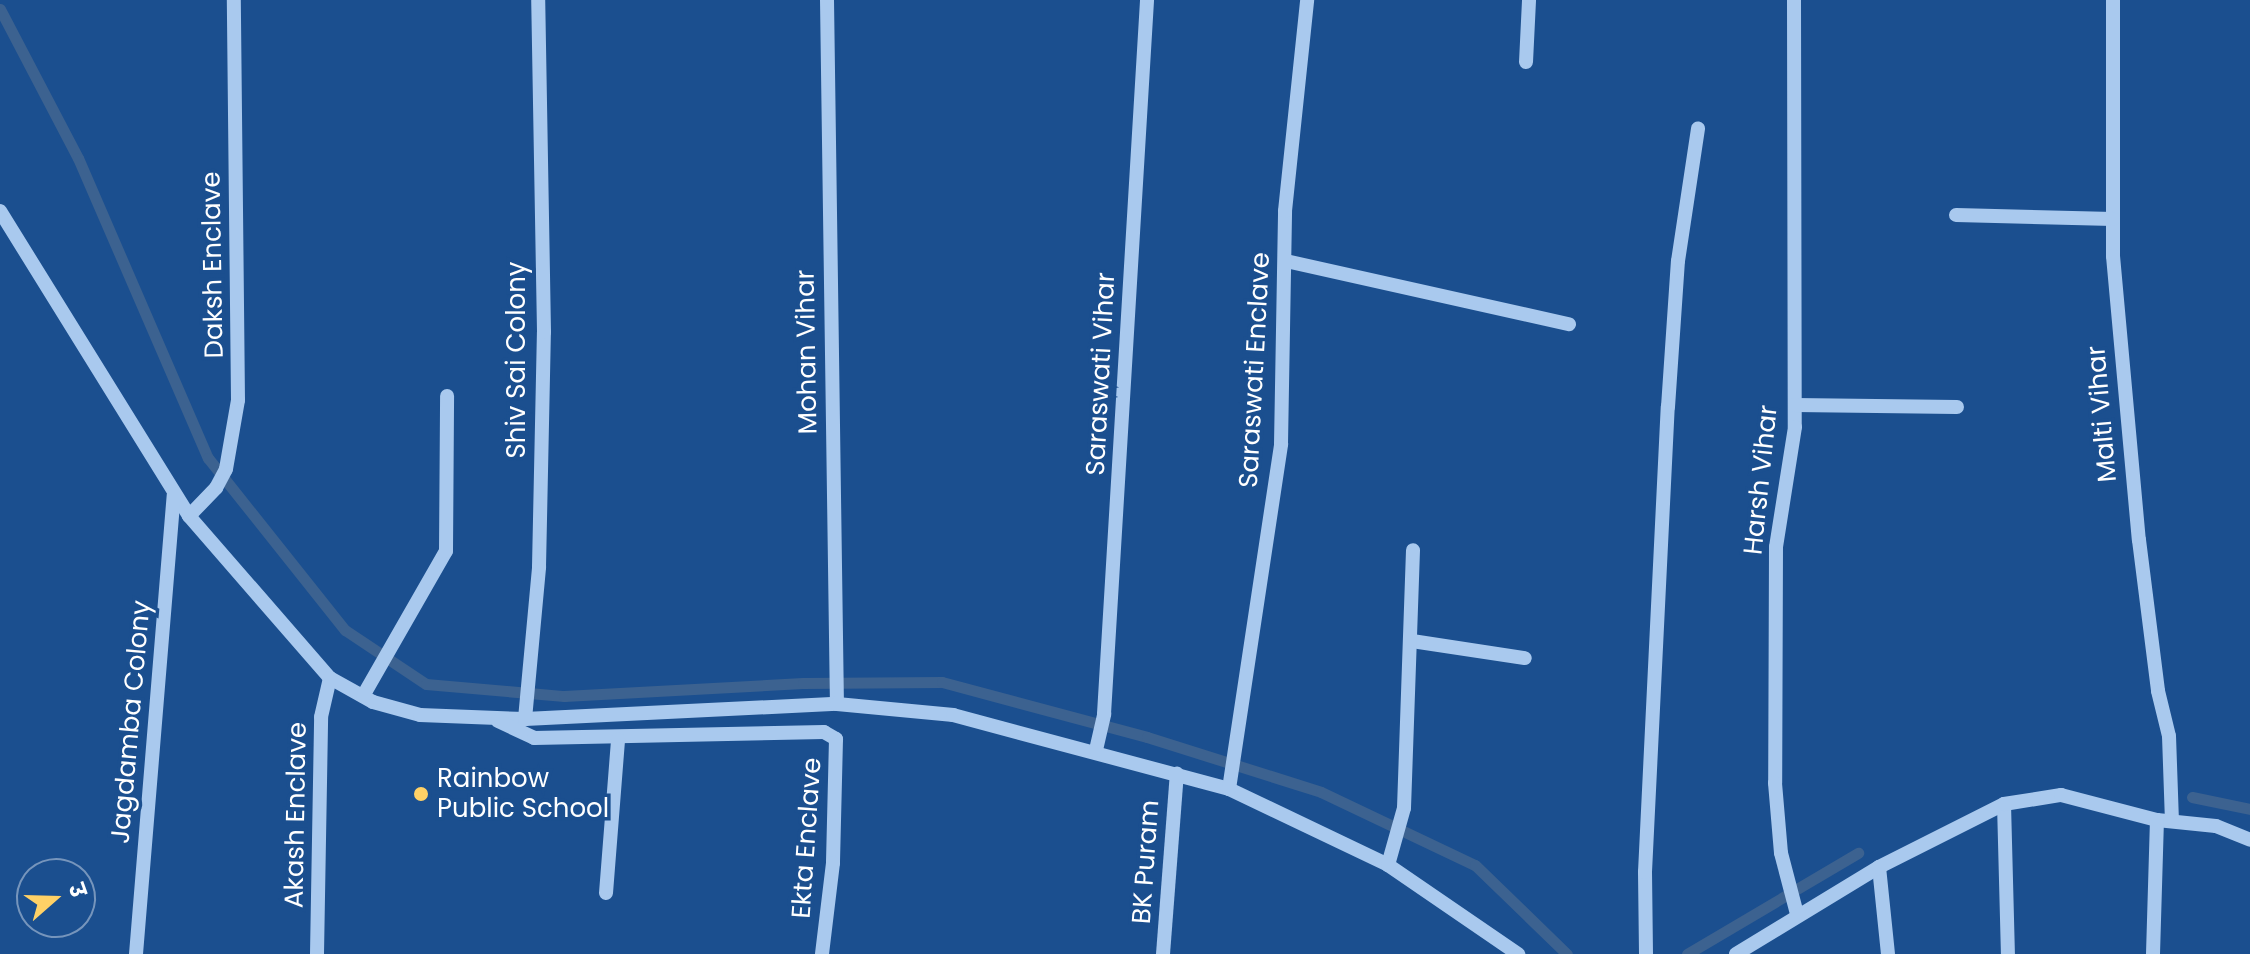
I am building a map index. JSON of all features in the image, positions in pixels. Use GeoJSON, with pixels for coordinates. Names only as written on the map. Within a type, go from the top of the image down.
{"type":"FeatureCollection","features":[{"type":"Feature","properties":{"kind":"street","name":"Daksh Enclave"},"geometry":{"type":"LineString","coordinates":[[189,516],[216,488],[226,469],[238,400],[234,0]]}},
{"type":"Feature","properties":{"kind":"street","name":"Shiv Sai Colony"},"geometry":{"type":"LineString","coordinates":[[526,713],[539,567],[544,332],[538,0]]}},
{"type":"Feature","properties":{"kind":"street","name":"Mohan Vihar"},"geometry":{"type":"LineString","coordinates":[[827,0],[838,697]]}},
{"type":"Feature","properties":{"kind":"street","name":"Saraswati Vihar"},"geometry":{"type":"LineString","coordinates":[[1097,745],[1104,714],[1147,0]]}},
{"type":"Feature","properties":{"kind":"street","name":"Saraswati Enclave"},"geometry":{"type":"LineString","coordinates":[[1231,781],[1281,444],[1285,211],[1307,0]]}},
{"type":"Feature","properties":{"kind":"street"},"geometry":{"type":"LineString","coordinates":[[1526,62],[1529,0]]}},
{"type":"Feature","properties":{"kind":"street","name":"Harsh Vihar"},"geometry":{"type":"LineString","coordinates":[[1794,0],[1795,405],[1776,547],[1775,783],[1785,867],[1795,908]]}},
{"type":"Feature","properties":{"kind":"street","name":"Malti Vihar"},"geometry":{"type":"LineString","coordinates":[[2113,0],[2113,219],[2133,486],[2158,691],[2169,736],[2153,954]]}},
{"type":"Feature","properties":{"kind":"street"},"geometry":{"type":"LineString","coordinates":[[1646,954],[1645,872],[1668,407],[1678,261],[1698,128]]}},
{"type":"Feature","properties":{"kind":"street"},"geometry":{"type":"LineString","coordinates":[[0,211],[189,516],[330,678],[363,696],[420,715],[490,718],[526,713],[838,697],[953,715],[1097,745],[1177,774],[1231,781],[1388,865],[1518,954]]}},
{"type":"Feature","properties":{"kind":"street"},"geometry":{"type":"LineString","coordinates":[[1956,215],[2113,219]]}},
{"type":"Feature","properties":{"kind":"street"},"geometry":{"type":"LineString","coordinates":[[1286,261],[1569,324]]}},
{"type":"Feature","properties":{"kind":"street"},"geometry":{"type":"LineString","coordinates":[[363,696],[393,652],[446,551],[447,396]]}},
{"type":"Feature","properties":{"kind":"street"},"geometry":{"type":"LineString","coordinates":[[1795,405],[1957,407]]}},
{"type":"Feature","properties":{"kind":"street","name":"Jagdamba Colony"},"geometry":{"type":"LineString","coordinates":[[136,954],[174,495]]}},
{"type":"Feature","properties":{"kind":"street"},"geometry":{"type":"LineString","coordinates":[[1388,865],[1397,844],[1404,808],[1413,550]]}},
{"type":"Feature","properties":{"kind":"street"},"geometry":{"type":"LineString","coordinates":[[1412,641],[1525,658]]}},
{"type":"Feature","properties":{"kind":"street","name":"Akash Enclave"},"geometry":{"type":"LineString","coordinates":[[317,954],[321,717],[330,678]]}},
{"type":"Feature","properties":{"kind":"street"},"geometry":{"type":"LineString","coordinates":[[490,718],[534,738],[618,739],[606,893]]}},
{"type":"Feature","properties":{"kind":"street","name":"Ekta Enclave"},"geometry":{"type":"LineString","coordinates":[[618,739],[824,732],[836,739],[838,752],[822,954]]}},
{"type":"Feature","properties":{"kind":"street","name":"BK Puram"},"geometry":{"type":"LineString","coordinates":[[1163,954],[1177,774]]}},
{"type":"Feature","properties":{"kind":"street"},"geometry":{"type":"LineString","coordinates":[[1736,954],[1795,908],[2004,804],[2061,795],[2165,820],[2216,826],[2250,840]]}},
{"type":"Feature","properties":{"kind":"street"},"geometry":{"type":"LineString","coordinates":[[2004,804],[2008,954]]}},
{"type":"Feature","properties":{"kind":"street"},"geometry":{"type":"LineString","coordinates":[[1879,867],[1888,954]]}},
{"type":"Feature","properties":{"kind":"waterway"},"geometry":{"type":"LineString","coordinates":[[0,9],[78,158],[208,458],[345,630],[426,684],[564,696],[803,683],[942,682],[1147,737],[1321,792],[1475,865],[1567,954]]}},
{"type":"Feature","properties":{"kind":"waterway"},"geometry":{"type":"LineString","coordinates":[[2192,797],[2250,809]]}},
{"type":"Feature","properties":{"kind":"waterway"},"geometry":{"type":"LineString","coordinates":[[1687,954],[1858,853]]}},
{"type":"Feature","properties":{"kind":"place","name":"Rainbow Public School"},"geometry":{"type":"Point","coordinates":[421,794]}}]}
